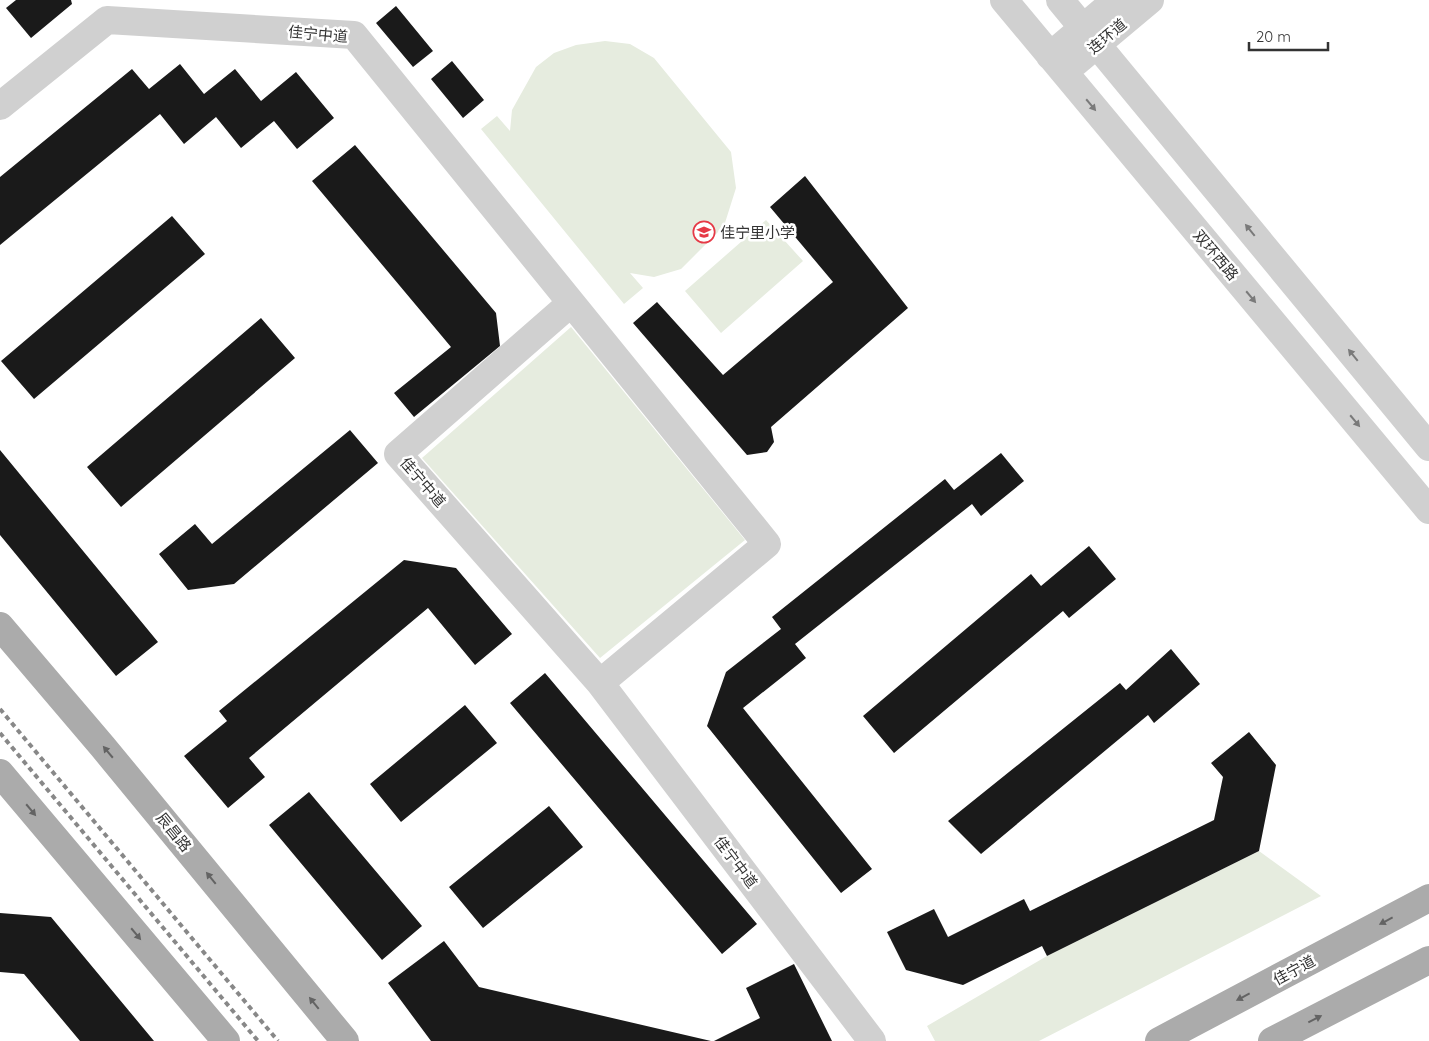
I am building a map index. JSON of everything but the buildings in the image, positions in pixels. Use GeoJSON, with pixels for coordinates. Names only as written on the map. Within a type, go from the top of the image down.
{"type":"FeatureCollection","features":[{"type":"Feature","properties":{"kind":"main road","name":"辰昌路"},"geometry":{"type":"LineString","coordinates":[[0,626],[104,747],[345,1041]]}},
{"type":"Feature","properties":{"kind":"main road"},"geometry":{"type":"LineString","coordinates":[[0,773],[226,1041]]}},
{"type":"Feature","properties":{"kind":"main road","name":"佳宁道"},"geometry":{"type":"LineString","coordinates":[[1159,1041],[1429,898]]}},
{"type":"Feature","properties":{"kind":"main road"},"geometry":{"type":"LineString","coordinates":[[1272,1041],[1429,960]]}},
{"type":"Feature","properties":{"kind":"street","name":"双环西路"},"geometry":{"type":"LineString","coordinates":[[1004,0],[1429,510]]}},
{"type":"Feature","properties":{"kind":"street"},"geometry":{"type":"LineString","coordinates":[[1060,0],[1429,447]]}},
{"type":"Feature","properties":{"kind":"street","name":"连环道"},"geometry":{"type":"LineString","coordinates":[[1090,36],[1116,0]]}},
{"type":"Feature","properties":{"kind":"street","name":"连环道"},"geometry":{"type":"LineString","coordinates":[[1057,64],[1090,36],[1150,0]]}},
{"type":"Feature","properties":{"kind":"street","name":"佳宁中道"},"geometry":{"type":"LineString","coordinates":[[0,106],[107,20],[354,35],[767,544],[600,683]]}},
{"type":"Feature","properties":{"kind":"street","name":"佳宁中道"},"geometry":{"type":"LineString","coordinates":[[571,303],[398,454],[600,683],[872,1041]]}},
{"type":"Feature","properties":{"kind":"shaded area"},"geometry":{"type":"Polygon","coordinates":[[[605,41],[630,44],[654,58],[731,152],[736,188],[724,226],[681,269],[654,277],[630,273],[643,288],[624,304],[481,129],[497,116],[510,131],[512,110],[536,67],[554,53],[576,45],[605,41]]]}},
{"type":"Feature","properties":{"kind":"shaded area"},"geometry":{"type":"Polygon","coordinates":[[[766,220],[803,261],[721,333],[685,291],[766,220]]]}},
{"type":"Feature","properties":{"kind":"shaded area"},"geometry":{"type":"Polygon","coordinates":[[[571,327],[745,540],[600,658],[422,458],[571,327]]]}},
{"type":"Feature","properties":{"kind":"shaded area"},"geometry":{"type":"Polygon","coordinates":[[[1259,851],[1321,896],[1039,1041],[935,1041],[927,1026],[1047,956],[1259,851]]]}},
{"type":"Feature","properties":{"kind":"railway"},"geometry":{"type":"LineString","coordinates":[[0,709],[278,1041]]}},
{"type":"Feature","properties":{"kind":"railway"},"geometry":{"type":"LineString","coordinates":[[0,733],[258,1041]]}},
{"type":"Feature","properties":{"kind":"place","name":"佳宁里小学"},"geometry":{"type":"Point","coordinates":[704,232]}}]}
